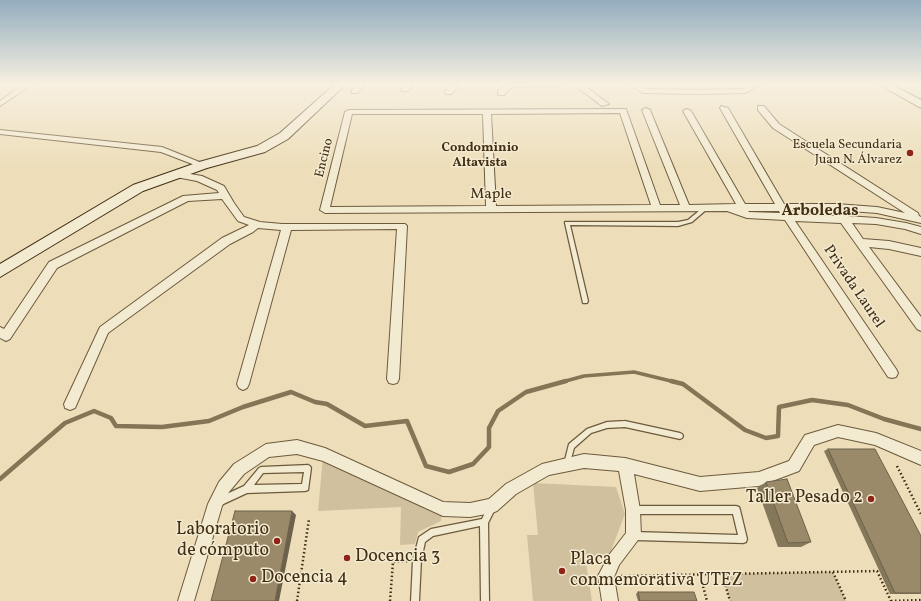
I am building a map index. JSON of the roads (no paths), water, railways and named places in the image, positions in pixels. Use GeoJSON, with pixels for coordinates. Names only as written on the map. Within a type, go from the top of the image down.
{"type":"FeatureCollection","features":[{"type":"Feature","properties":{"kind":"main road"},"geometry":{"type":"LineString","coordinates":[[0,271],[138,188],[203,165],[261,149],[284,136],[310,112]]}},
{"type":"Feature","properties":{"kind":"street","name":"Encino"},"geometry":{"type":"LineString","coordinates":[[325,210],[349,112]]}},
{"type":"Feature","properties":{"kind":"street","name":"Encino"},"geometry":{"type":"LineString","coordinates":[[355,112],[487,113]]}},
{"type":"Feature","properties":{"kind":"street"},"geometry":{"type":"LineString","coordinates":[[491,209],[487,113],[552,112]]}},
{"type":"Feature","properties":{"kind":"street"},"geometry":{"type":"LineString","coordinates":[[623,112],[656,207]]}},
{"type":"Feature","properties":{"kind":"street"},"geometry":{"type":"LineString","coordinates":[[647,112],[686,208]]}},
{"type":"Feature","properties":{"kind":"street"},"geometry":{"type":"LineString","coordinates":[[688,112],[744,211]]}},
{"type":"Feature","properties":{"kind":"street"},"geometry":{"type":"LineString","coordinates":[[726,112],[781,207]]}},
{"type":"Feature","properties":{"kind":"street"},"geometry":{"type":"LineString","coordinates":[[764,112],[776,126],[921,219]]}},
{"type":"Feature","properties":{"kind":"street"},"geometry":{"type":"LineString","coordinates":[[0,132],[162,150],[203,165]]}},
{"type":"Feature","properties":{"kind":"street"},"geometry":{"type":"LineString","coordinates":[[178,175],[199,178],[222,188],[241,219],[256,224],[287,227],[402,226],[393,379]]}},
{"type":"Feature","properties":{"kind":"street"},"geometry":{"type":"LineString","coordinates":[[0,332],[6,336],[54,265],[186,198],[226,196]]}},
{"type":"Feature","properties":{"kind":"street","name":"Maple"},"geometry":{"type":"LineString","coordinates":[[325,210],[656,207],[728,208],[744,211]]}},
{"type":"Feature","properties":{"kind":"street"},"geometry":{"type":"LineString","coordinates":[[744,211],[781,207],[836,207],[877,210],[921,219]]}},
{"type":"Feature","properties":{"kind":"street","name":"Privada Laurel"},"geometry":{"type":"LineString","coordinates":[[781,207],[892,373]]}},
{"type":"Feature","properties":{"kind":"street"},"geometry":{"type":"LineString","coordinates":[[836,207],[843,219],[921,326]]}},
{"type":"Feature","properties":{"kind":"street"},"geometry":{"type":"LineString","coordinates":[[744,211],[788,217],[876,221],[906,226],[921,231]]}},
{"type":"Feature","properties":{"kind":"street"},"geometry":{"type":"LineString","coordinates":[[70,404],[104,330],[226,241],[250,230],[256,224]]}},
{"type":"Feature","properties":{"kind":"street"},"geometry":{"type":"LineString","coordinates":[[244,384],[287,227]]}},
{"type":"Feature","properties":{"kind":"street"},"geometry":{"type":"LineString","coordinates":[[860,242],[889,245],[921,252]]}},
{"type":"Feature","properties":{"kind":"street"},"geometry":{"type":"LineString","coordinates":[[186,601],[215,504],[224,486],[239,469],[266,451],[297,447],[325,455],[443,509],[470,510],[492,506],[510,489],[547,469],[584,461],[625,465],[700,484],[759,479],[794,466],[810,440],[838,431],[876,439],[921,458]]}},
{"type":"Feature","properties":{"kind":"street"},"geometry":{"type":"LineString","coordinates":[[610,601],[606,576],[614,560],[632,536],[633,510],[625,465]]}},
{"type":"Feature","properties":{"kind":"lane"},"geometry":{"type":"LineString","coordinates":[[585,300],[567,223],[678,224],[690,221],[705,208]]}},
{"type":"Feature","properties":{"kind":"lane"},"geometry":{"type":"LineString","coordinates":[[567,465],[571,446],[589,431],[606,425],[625,424],[680,436]]}},
{"type":"Feature","properties":{"kind":"lane"},"geometry":{"type":"LineString","coordinates":[[215,504],[247,489],[305,487],[308,468],[261,470],[247,489]]}},
{"type":"Feature","properties":{"kind":"lane"},"geometry":{"type":"LineString","coordinates":[[485,601],[484,522],[492,506]]}},
{"type":"Feature","properties":{"kind":"lane"},"geometry":{"type":"LineString","coordinates":[[632,536],[743,539],[736,510],[633,510]]}},
{"type":"Feature","properties":{"kind":"lane"},"geometry":{"type":"LineString","coordinates":[[415,601],[417,560],[422,540],[431,533],[484,522]]}},
{"type":"Feature","properties":{"kind":"waterway"},"geometry":{"type":"LineString","coordinates":[[562,382],[584,376],[634,372],[675,382]]}},
{"type":"Feature","properties":{"kind":"waterway"},"geometry":{"type":"LineString","coordinates":[[0,479],[65,423],[94,411],[111,418],[116,426],[162,427],[209,421],[243,407],[291,392],[315,402],[327,404],[365,426],[407,421],[426,466],[449,472],[473,464],[489,447],[489,428],[498,411],[526,392],[566,381]]}},
{"type":"Feature","properties":{"kind":"waterway"},"geometry":{"type":"LineString","coordinates":[[671,381],[675,382]]}},
{"type":"Feature","properties":{"kind":"waterway"},"geometry":{"type":"LineString","coordinates":[[675,382],[683,384],[745,430],[766,438],[778,436],[779,407],[812,400],[848,405],[884,419],[921,429]]}},
{"type":"Feature","properties":{"kind":"place","name":"Escuela Secundaria Juan N. Álvarez"},"geometry":{"type":"Point","coordinates":[910,153]}},
{"type":"Feature","properties":{"kind":"place","name":"Taller Pesado 2"},"geometry":{"type":"Point","coordinates":[871,499]}},
{"type":"Feature","properties":{"kind":"place","name":"Laboratorio de cómputo"},"geometry":{"type":"Point","coordinates":[277,541]}},
{"type":"Feature","properties":{"kind":"place","name":"Docencia 3"},"geometry":{"type":"Point","coordinates":[347,558]}},
{"type":"Feature","properties":{"kind":"place","name":"Placa conmemorativa UTEZ"},"geometry":{"type":"Point","coordinates":[562,571]}},
{"type":"Feature","properties":{"kind":"place","name":"Docencia 4"},"geometry":{"type":"Point","coordinates":[253,579]}},
{"type":"Feature","properties":{"kind":"district","name":"Condominio Altavista"},"geometry":{"type":"Point","coordinates":[480,156]}},
{"type":"Feature","properties":{"kind":"district","name":"Arboledas"},"geometry":{"type":"Point","coordinates":[820,212]}}]}
